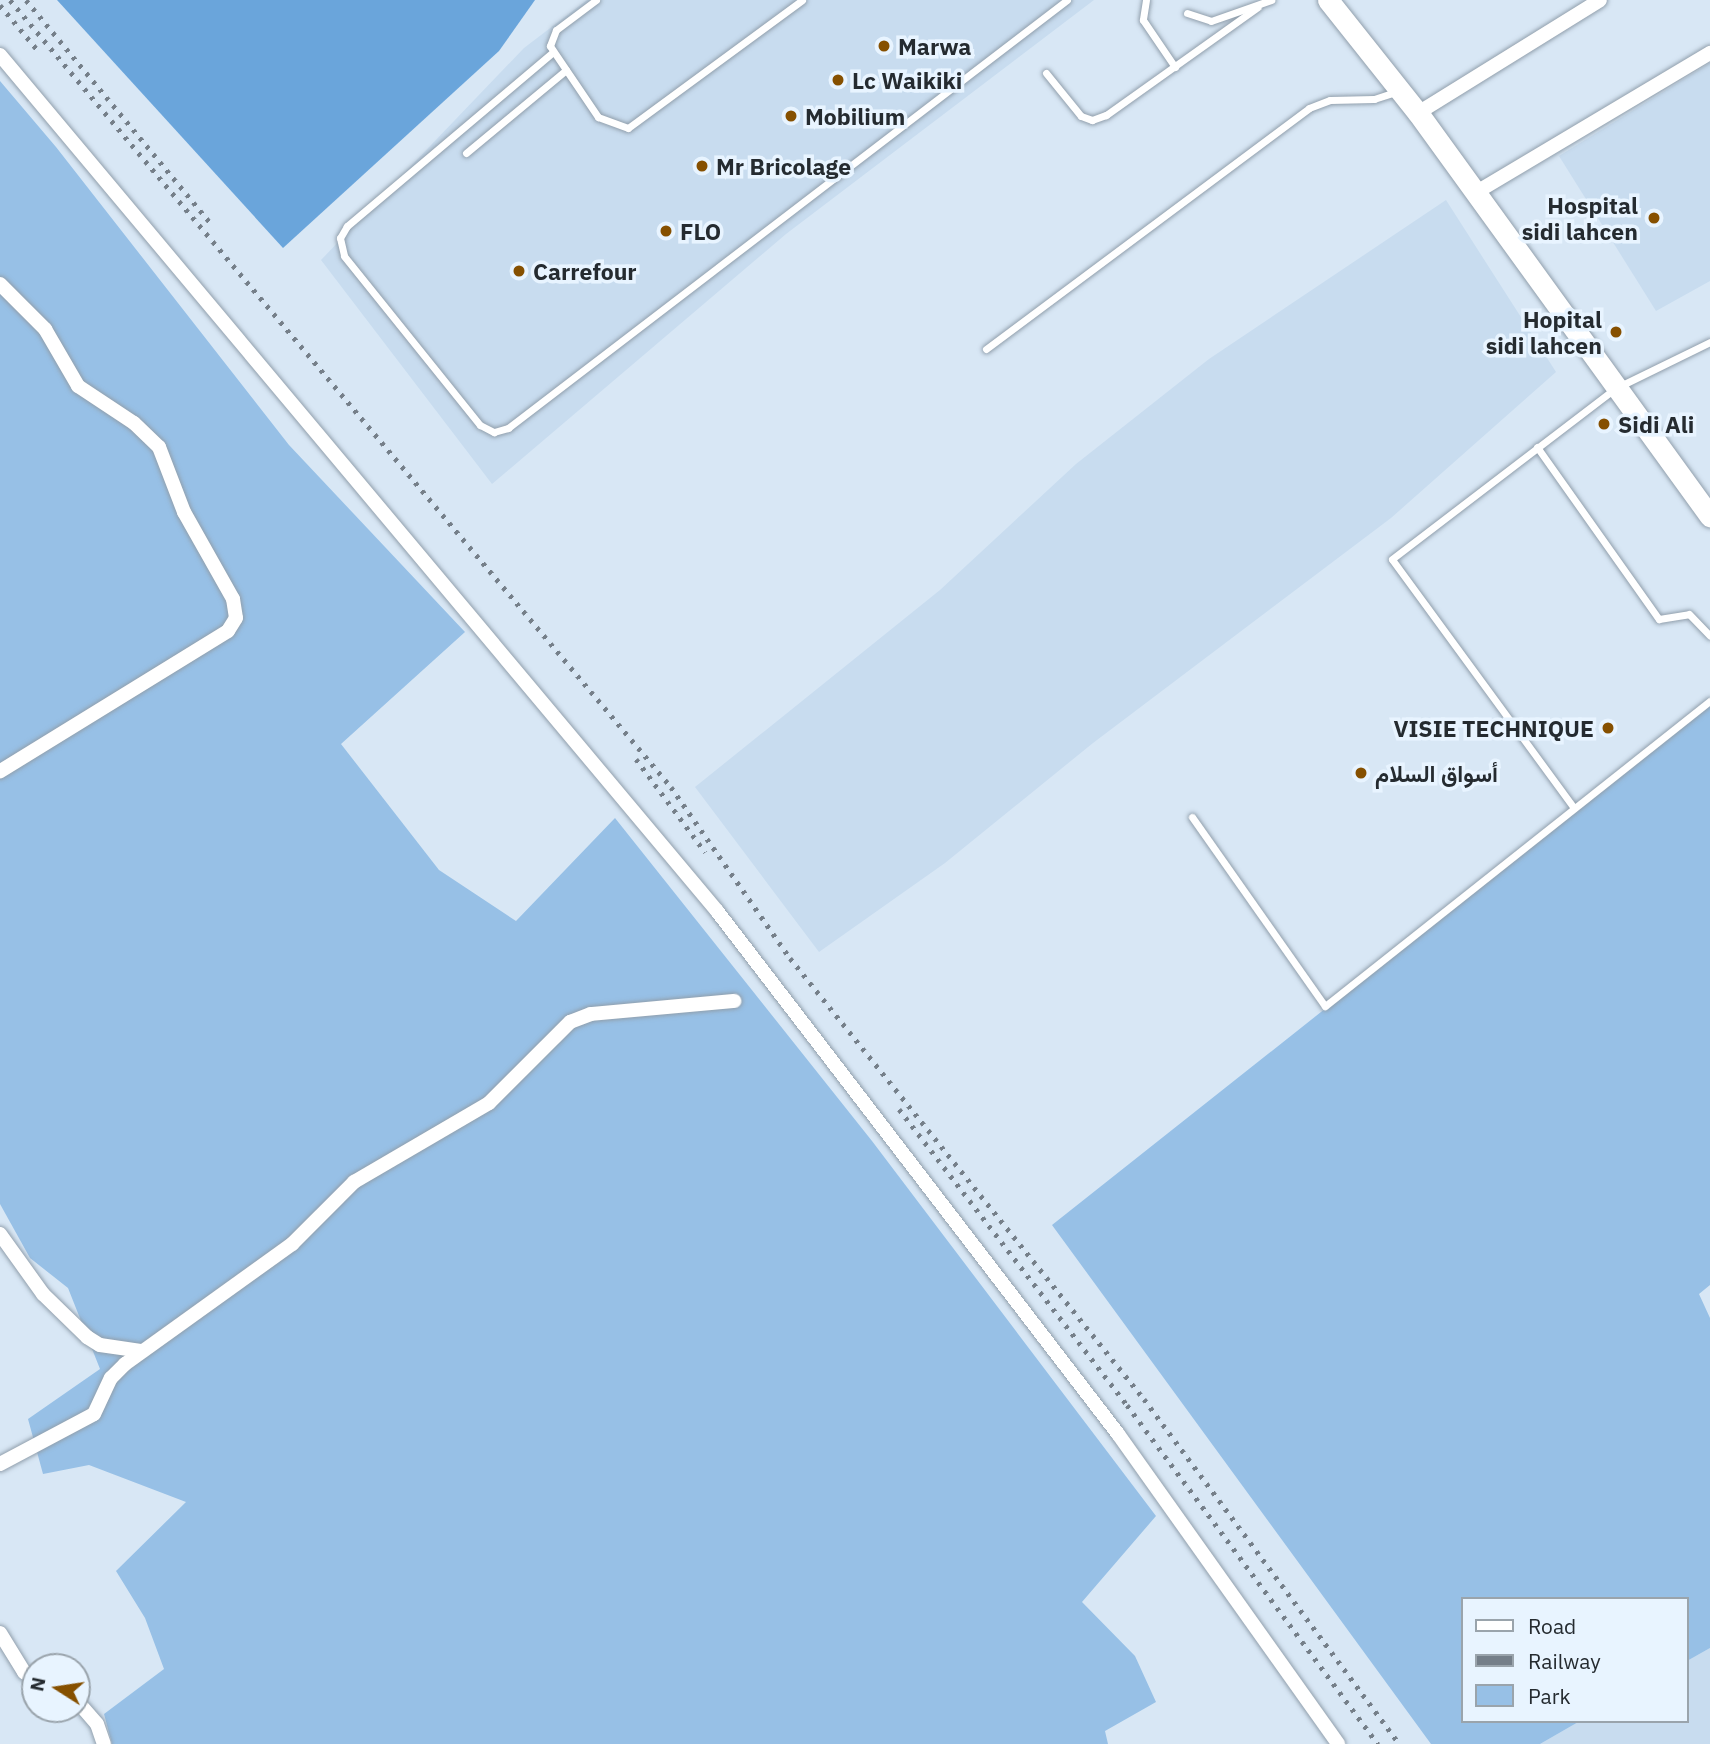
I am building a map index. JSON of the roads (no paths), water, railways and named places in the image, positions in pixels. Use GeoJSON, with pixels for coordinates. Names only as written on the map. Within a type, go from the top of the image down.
{"type":"FeatureCollection","features":[{"type":"Feature","properties":{"kind":"main road"},"geometry":{"type":"LineString","coordinates":[[1328,0],[1418,113],[1710,516]]}},
{"type":"Feature","properties":{"kind":"street"},"geometry":{"type":"LineString","coordinates":[[1418,113],[1600,0]]}},
{"type":"Feature","properties":{"kind":"street"},"geometry":{"type":"LineString","coordinates":[[1475,193],[1710,52]]}},
{"type":"Feature","properties":{"kind":"street"},"geometry":{"type":"LineString","coordinates":[[0,55],[717,911],[1118,1434],[1338,1744]]}},
{"type":"Feature","properties":{"kind":"street"},"geometry":{"type":"LineString","coordinates":[[0,284],[45,329],[78,386],[134,422],[159,447],[184,512],[233,599],[236,618],[228,631],[0,771]]}},
{"type":"Feature","properties":{"kind":"street"},"geometry":{"type":"LineString","coordinates":[[0,1464],[94,1414],[111,1378],[141,1352],[292,1244],[354,1182],[489,1102],[517,1080],[570,1022],[591,1013],[734,1001]]}},
{"type":"Feature","properties":{"kind":"street"},"geometry":{"type":"LineString","coordinates":[[0,1234],[43,1294],[87,1337],[100,1345],[141,1352]]}},
{"type":"Feature","properties":{"kind":"street"},"geometry":{"type":"LineString","coordinates":[[0,1633],[21,1667]]}},
{"type":"Feature","properties":{"kind":"street"},"geometry":{"type":"LineString","coordinates":[[91,1717],[97,1724],[104,1744]]}},
{"type":"Feature","properties":{"kind":"lane"},"geometry":{"type":"LineString","coordinates":[[596,0],[551,34],[553,52],[598,117],[628,128],[802,0]]}},
{"type":"Feature","properties":{"kind":"lane"},"geometry":{"type":"LineString","coordinates":[[553,52],[347,226],[340,238],[344,256],[480,425],[494,432],[508,428],[1067,0]]}},
{"type":"Feature","properties":{"kind":"lane"},"geometry":{"type":"LineString","coordinates":[[1146,0],[1143,20],[1175,67]]}},
{"type":"Feature","properties":{"kind":"lane"},"geometry":{"type":"LineString","coordinates":[[1046,73],[1081,116],[1092,120],[1106,116],[1271,0]]}},
{"type":"Feature","properties":{"kind":"lane"},"geometry":{"type":"LineString","coordinates":[[1187,13],[1211,21],[1258,8]]}},
{"type":"Feature","properties":{"kind":"lane"},"geometry":{"type":"LineString","coordinates":[[466,153],[566,70]]}},
{"type":"Feature","properties":{"kind":"lane"},"geometry":{"type":"LineString","coordinates":[[986,349],[1309,108],[1330,100],[1385,97],[1400,89]]}},
{"type":"Feature","properties":{"kind":"lane"},"geometry":{"type":"LineString","coordinates":[[1574,808],[1392,564],[1395,554],[1616,388],[1710,342]]}},
{"type":"Feature","properties":{"kind":"lane"},"geometry":{"type":"LineString","coordinates":[[1537,447],[1659,620],[1689,614],[1710,636]]}},
{"type":"Feature","properties":{"kind":"lane"},"geometry":{"type":"LineString","coordinates":[[1192,817],[1325,1006],[1710,701]]}},
{"type":"Feature","properties":{"kind":"railway"},"geometry":{"type":"LineString","coordinates":[[10,0],[671,787],[790,958],[1144,1399],[1399,1744]]}},
{"type":"Feature","properties":{"kind":"railway"},"geometry":{"type":"LineString","coordinates":[[26,0],[211,224]]}},
{"type":"Feature","properties":{"kind":"railway"},"geometry":{"type":"LineString","coordinates":[[0,5],[40,53]]}},
{"type":"Feature","properties":{"kind":"railway"},"geometry":{"type":"LineString","coordinates":[[636,759],[705,852]]}},
{"type":"Feature","properties":{"kind":"railway"},"geometry":{"type":"LineString","coordinates":[[899,1109],[1127,1405],[1378,1744]]}},
{"type":"Feature","properties":{"kind":"place","name":"Marwa"},"geometry":{"type":"Point","coordinates":[884,46]}},
{"type":"Feature","properties":{"kind":"place","name":"Lc Waikiki"},"geometry":{"type":"Point","coordinates":[838,80]}},
{"type":"Feature","properties":{"kind":"place","name":"Mobilium"},"geometry":{"type":"Point","coordinates":[791,116]}},
{"type":"Feature","properties":{"kind":"place","name":"Mr Bricolage"},"geometry":{"type":"Point","coordinates":[702,166]}},
{"type":"Feature","properties":{"kind":"place","name":"Hospital sidi lahcen"},"geometry":{"type":"Point","coordinates":[1654,218]}},
{"type":"Feature","properties":{"kind":"place","name":"FLO"},"geometry":{"type":"Point","coordinates":[666,231]}},
{"type":"Feature","properties":{"kind":"place","name":"Carrefour"},"geometry":{"type":"Point","coordinates":[519,271]}},
{"type":"Feature","properties":{"kind":"place","name":"Hopital sidi lahcen"},"geometry":{"type":"Point","coordinates":[1616,332]}},
{"type":"Feature","properties":{"kind":"place","name":"Sidi Ali"},"geometry":{"type":"Point","coordinates":[1604,424]}},
{"type":"Feature","properties":{"kind":"place","name":"VISIE TECHNIQUE"},"geometry":{"type":"Point","coordinates":[1608,728]}},
{"type":"Feature","properties":{"kind":"place","name":"أسواق السلام"},"geometry":{"type":"Point","coordinates":[1361,773]}}]}
